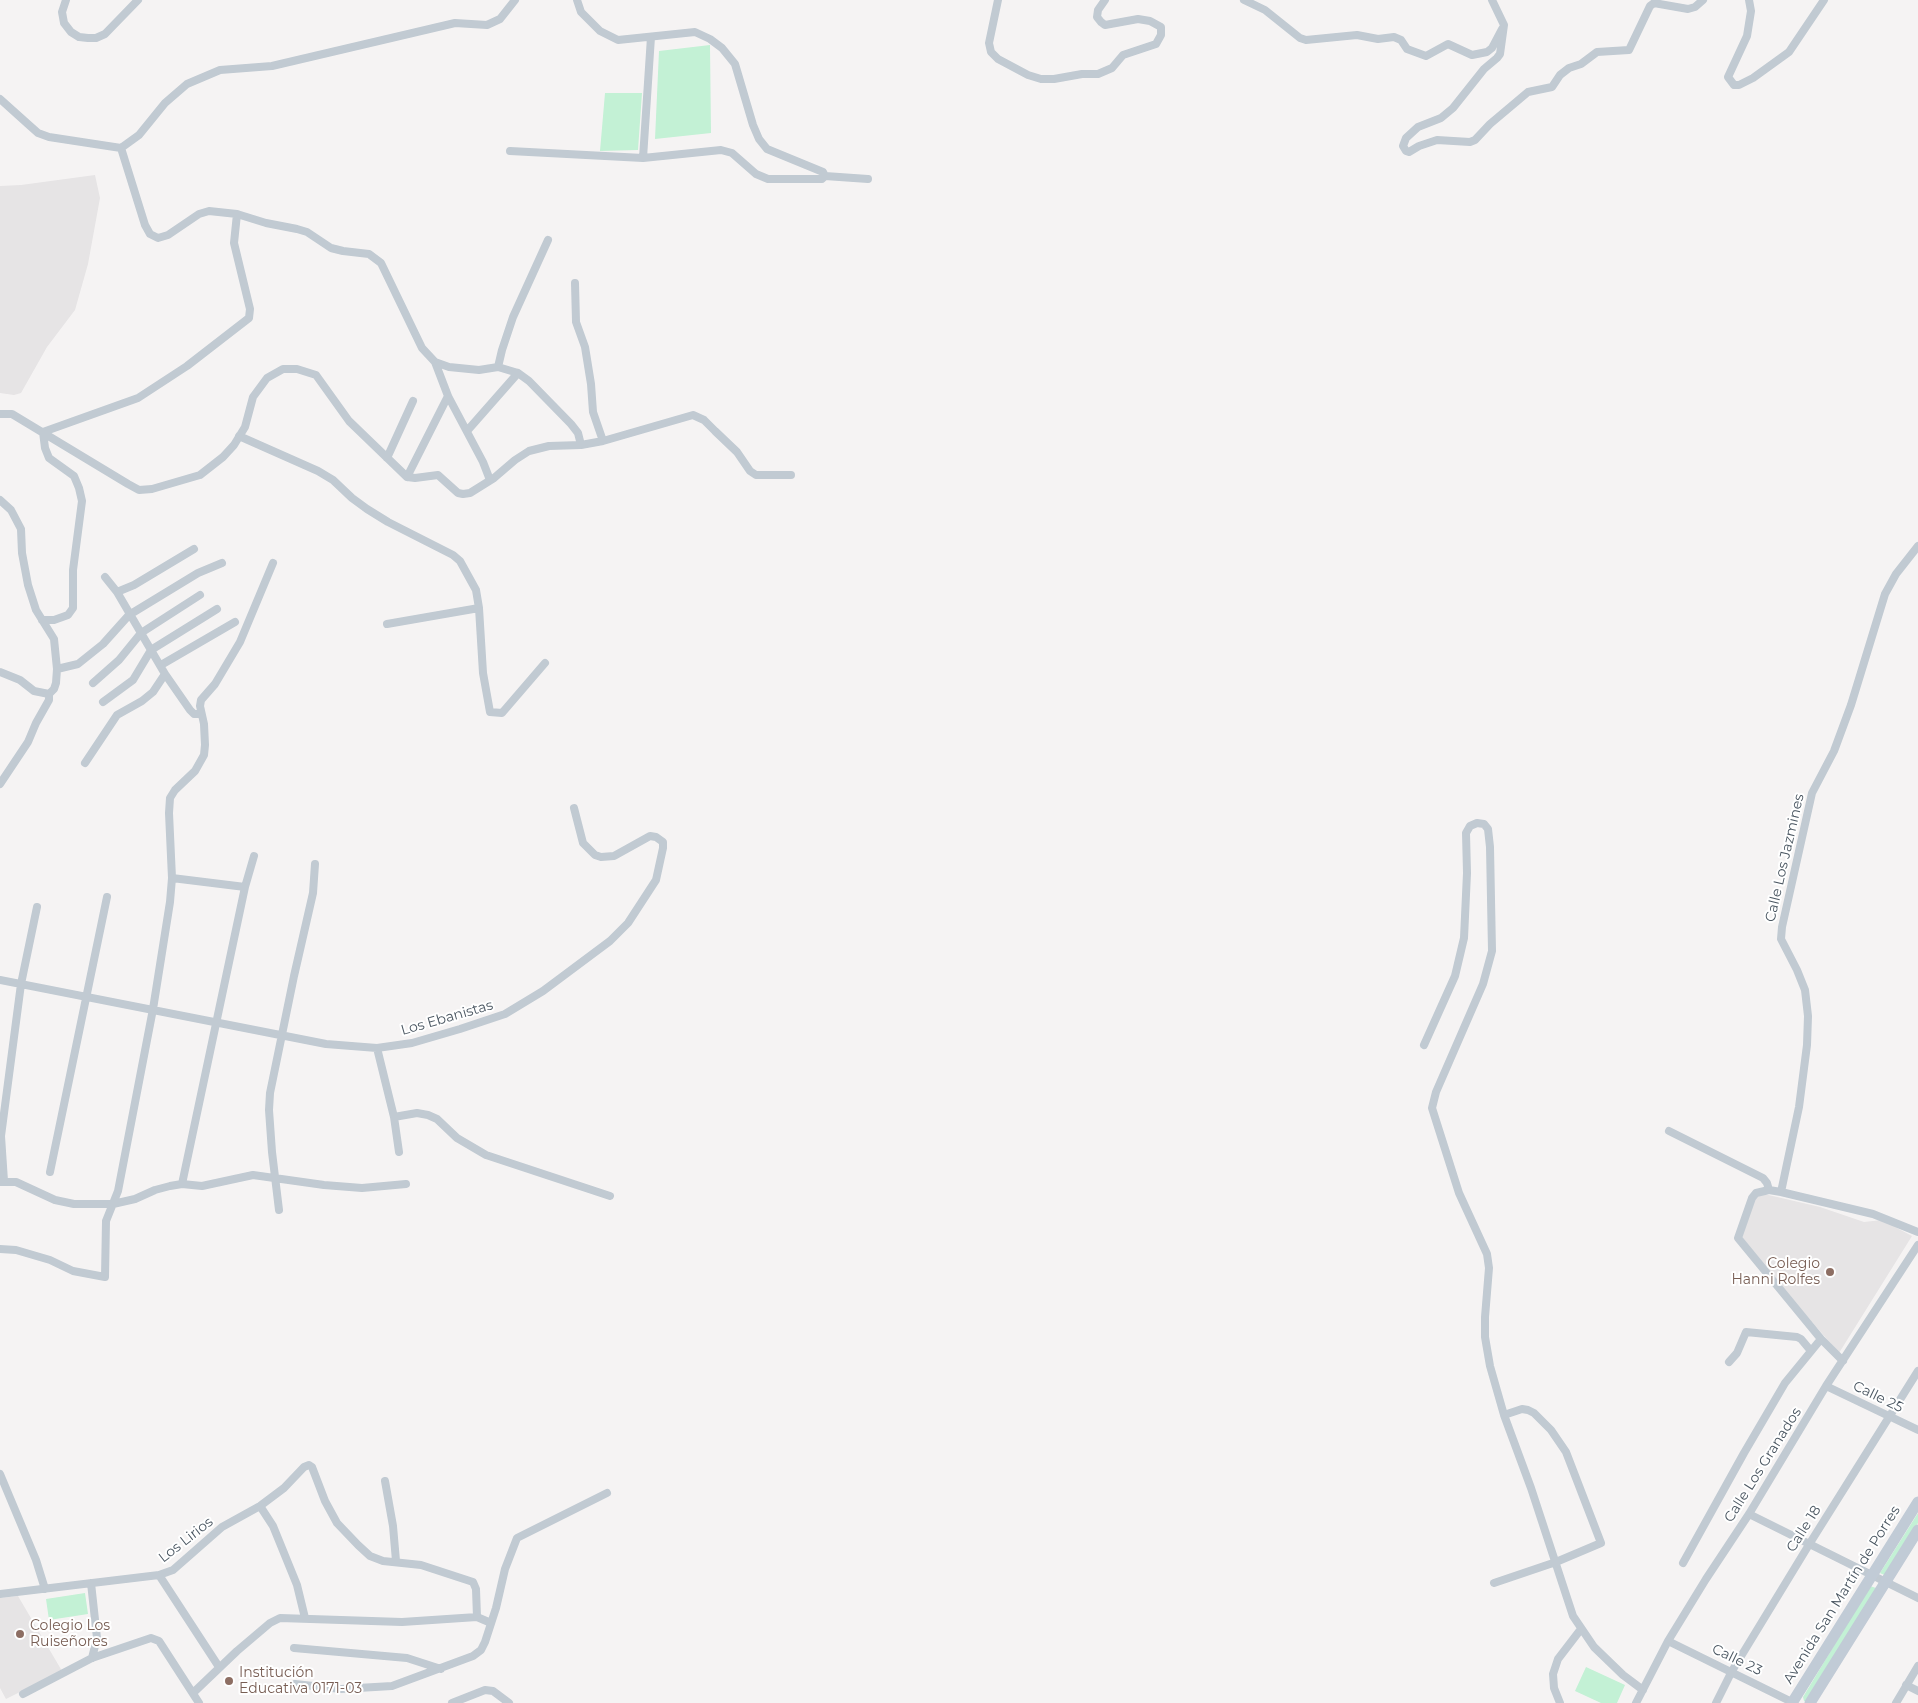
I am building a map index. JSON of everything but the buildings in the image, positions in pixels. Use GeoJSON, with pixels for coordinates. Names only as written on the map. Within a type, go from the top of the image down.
{"type":"FeatureCollection","features":[{"type":"Feature","properties":{"kind":"main road","name":"Avenida San Martín de Porres"},"geometry":{"type":"LineString","coordinates":[[1793,1703],[1918,1502]]}},
{"type":"Feature","properties":{"kind":"main road"},"geometry":{"type":"LineString","coordinates":[[1810,1703],[1918,1530]]}},
{"type":"Feature","properties":{"kind":"street"},"geometry":{"type":"LineString","coordinates":[[66,0],[62,12],[64,23],[71,32],[79,37],[96,38],[105,34],[138,0]]}},
{"type":"Feature","properties":{"kind":"street"},"geometry":{"type":"LineString","coordinates":[[0,100],[28,126],[49,137],[121,148],[138,135],[165,104],[187,84],[220,70],[272,66],[455,23],[487,25],[500,19],[515,0]]}},
{"type":"Feature","properties":{"kind":"street"},"geometry":{"type":"LineString","coordinates":[[577,0],[581,12],[600,32],[618,40],[695,32],[710,39],[722,48],[735,64],[753,125],[759,139],[767,149],[823,172],[825,176]]}},
{"type":"Feature","properties":{"kind":"street"},"geometry":{"type":"LineString","coordinates":[[998,0],[989,43],[991,52],[998,59],[1028,75],[1041,79],[1098,74],[1112,68],[1123,55],[1156,44],[1161,34],[1161,27],[1150,21],[1138,19],[1105,25],[1101,22],[1097,17],[1098,10],[1105,0]]}},
{"type":"Feature","properties":{"kind":"street"},"geometry":{"type":"LineString","coordinates":[[1244,0],[1265,10],[1300,38],[1306,40],[1357,35],[1378,39],[1394,37],[1401,40],[1410,51],[1426,56],[1448,44],[1472,55],[1486,52],[1492,48],[1504,25]]}},
{"type":"Feature","properties":{"kind":"street"},"geometry":{"type":"LineString","coordinates":[[1492,0],[1504,25],[1502,49],[1497,58],[1484,69],[1453,108],[1441,118],[1418,128],[1406,138],[1403,146],[1406,151],[1409,152],[1436,140],[1470,142],[1475,140],[1490,124],[1528,92],[1552,87],[1560,75],[1569,68],[1582,64],[1597,52],[1629,50],[1650,6],[1654,4],[1688,9],[1695,7],[1703,0]]}},
{"type":"Feature","properties":{"kind":"street"},"geometry":{"type":"LineString","coordinates":[[1749,0],[1750,17],[1746,36],[1728,77],[1734,85],[1739,85],[1753,78],[1789,52],[1824,0]]}},
{"type":"Feature","properties":{"kind":"street"},"geometry":{"type":"LineString","coordinates":[[643,158],[652,37]]}},
{"type":"Feature","properties":{"kind":"street"},"geometry":{"type":"LineString","coordinates":[[121,148],[145,225],[150,234],[158,238],[168,235],[199,214],[209,211],[237,214],[307,232],[331,248],[370,254],[381,262],[422,348],[435,362],[448,396],[483,462],[490,480]]}},
{"type":"Feature","properties":{"kind":"street"},"geometry":{"type":"LineString","coordinates":[[510,152],[643,158],[721,150],[732,153],[756,174],[768,178],[822,179],[825,176],[868,179]]}},
{"type":"Feature","properties":{"kind":"street"},"geometry":{"type":"LineString","coordinates":[[43,432],[138,398],[186,366],[249,318],[250,309],[234,243],[237,214]]}},
{"type":"Feature","properties":{"kind":"street"},"geometry":{"type":"LineString","coordinates":[[498,367],[513,317],[548,240]]}},
{"type":"Feature","properties":{"kind":"street"},"geometry":{"type":"LineString","coordinates":[[575,283],[576,322],[585,347],[593,412],[603,441]]}},
{"type":"Feature","properties":{"kind":"street"},"geometry":{"type":"LineString","coordinates":[[435,362],[449,367],[479,370],[498,367],[518,373],[529,381],[571,424],[578,433],[581,445]]}},
{"type":"Feature","properties":{"kind":"street"},"geometry":{"type":"LineString","coordinates":[[0,414],[12,414],[139,490],[152,489],[200,475],[222,458],[234,446],[245,426],[253,397],[267,378],[283,369],[297,369],[316,375],[349,421],[407,477],[415,478],[438,475],[458,493],[470,493],[530,451],[549,446],[581,445],[603,441],[693,415],[704,420],[715,430],[738,452],[750,471],[756,475],[791,475]]}},
{"type":"Feature","properties":{"kind":"street"},"geometry":{"type":"LineString","coordinates":[[467,431],[518,373]]}},
{"type":"Feature","properties":{"kind":"street"},"geometry":{"type":"LineString","coordinates":[[407,477],[448,396]]}},
{"type":"Feature","properties":{"kind":"street"},"geometry":{"type":"LineString","coordinates":[[387,458],[413,401]]}},
{"type":"Feature","properties":{"kind":"street"},"geometry":{"type":"LineString","coordinates":[[42,620],[54,620],[68,614],[73,608],[73,570],[82,500],[74,476],[49,458],[45,448],[43,432]]}},
{"type":"Feature","properties":{"kind":"street"},"geometry":{"type":"LineString","coordinates":[[239,436],[318,471],[333,480],[352,498],[388,522],[453,555],[460,561],[476,590],[483,673],[490,712],[502,714],[545,663]]}},
{"type":"Feature","properties":{"kind":"street"},"geometry":{"type":"LineString","coordinates":[[0,500],[11,510],[21,529],[22,553],[28,585],[36,610],[54,639],[57,668],[56,683],[54,690],[49,694]]}},
{"type":"Feature","properties":{"kind":"street","name":"Calle Los Jazmines"},"geometry":{"type":"LineString","coordinates":[[1782,1192],[1799,1107],[1807,1045],[1808,1016],[1805,990],[1781,939],[1782,927],[1812,793],[1834,751],[1851,705],[1885,594],[1896,574],[1918,546]]}},
{"type":"Feature","properties":{"kind":"street"},"geometry":{"type":"LineString","coordinates":[[117,592],[194,549]]}},
{"type":"Feature","properties":{"kind":"street"},"geometry":{"type":"LineString","coordinates":[[57,668],[78,664],[102,644],[129,615],[198,573],[222,563]]}},
{"type":"Feature","properties":{"kind":"street"},"geometry":{"type":"LineString","coordinates":[[0,1249],[16,1250],[50,1260],[73,1271],[106,1277],[106,1221],[118,1191],[153,1009],[170,902],[172,878],[170,798],[175,790],[200,764],[204,755],[204,724],[200,714],[201,700],[215,684],[240,642],[273,563]]}},
{"type":"Feature","properties":{"kind":"street"},"geometry":{"type":"LineString","coordinates":[[105,577],[117,592],[165,674],[190,710],[194,714],[200,714]]}},
{"type":"Feature","properties":{"kind":"street"},"geometry":{"type":"LineString","coordinates":[[93,682],[125,653],[141,633],[200,595]]}},
{"type":"Feature","properties":{"kind":"street"},"geometry":{"type":"LineString","coordinates":[[387,624],[479,608]]}},
{"type":"Feature","properties":{"kind":"street"},"geometry":{"type":"LineString","coordinates":[[103,702],[133,680],[151,650],[217,609]]}},
{"type":"Feature","properties":{"kind":"street"},"geometry":{"type":"LineString","coordinates":[[161,665],[235,622]]}},
{"type":"Feature","properties":{"kind":"street"},"geometry":{"type":"LineString","coordinates":[[0,672],[20,680],[34,690],[49,694]]}},
{"type":"Feature","properties":{"kind":"street"},"geometry":{"type":"LineString","coordinates":[[84,764],[117,715],[142,701],[153,692],[165,674]]}},
{"type":"Feature","properties":{"kind":"street"},"geometry":{"type":"LineString","coordinates":[[0,784],[28,742],[49,700],[49,694]]}},
{"type":"Feature","properties":{"kind":"street","name":"Los Ebanistas"},"geometry":{"type":"LineString","coordinates":[[0,980],[326,1044],[377,1048],[412,1043],[505,1014],[543,991],[610,941],[628,923],[656,880],[663,842],[656,837],[650,836],[614,856],[601,857],[595,855],[583,843],[574,808]]}},
{"type":"Feature","properties":{"kind":"street"},"geometry":{"type":"LineString","coordinates":[[1424,1045],[1456,976],[1464,938],[1467,873],[1466,833],[1470,826],[1477,823],[1484,824],[1488,829],[1490,847],[1492,951],[1482,984],[1436,1092],[1432,1108],[1459,1193],[1487,1254],[1485,1337],[1490,1366],[1504,1415],[1531,1488],[1573,1616],[1594,1647],[1623,1676],[1643,1690]]}},
{"type":"Feature","properties":{"kind":"street"},"geometry":{"type":"LineString","coordinates":[[182,1184],[254,856]]}},
{"type":"Feature","properties":{"kind":"street"},"geometry":{"type":"LineString","coordinates":[[280,1210],[269,1110],[270,1092],[313,893],[315,864]]}},
{"type":"Feature","properties":{"kind":"street"},"geometry":{"type":"LineString","coordinates":[[172,878],[246,887]]}},
{"type":"Feature","properties":{"kind":"street"},"geometry":{"type":"LineString","coordinates":[[50,1172],[107,897]]}},
{"type":"Feature","properties":{"kind":"street"},"geometry":{"type":"LineString","coordinates":[[37,907],[21,984],[1,1136],[2,1181],[16,1182],[55,1200],[74,1204],[113,1204],[135,1199],[155,1190],[182,1184],[202,1186],[253,1175],[362,1188],[406,1184]]}},
{"type":"Feature","properties":{"kind":"street"},"geometry":{"type":"LineString","coordinates":[[377,1048],[394,1117],[399,1152]]}},
{"type":"Feature","properties":{"kind":"street"},"geometry":{"type":"LineString","coordinates":[[394,1117],[417,1113],[428,1115],[437,1119],[456,1138],[486,1155],[610,1196]]}},
{"type":"Feature","properties":{"kind":"street"},"geometry":{"type":"LineString","coordinates":[[1669,1131],[1763,1178],[1769,1190]]}},
{"type":"Feature","properties":{"kind":"street"},"geometry":{"type":"LineString","coordinates":[[1843,1361],[1821,1339],[1738,1238],[1752,1198],[1756,1193],[1769,1190],[1782,1192],[1873,1214],[1918,1232]]}},
{"type":"Feature","properties":{"kind":"street","name":"Calle Los Granados"},"geometry":{"type":"LineString","coordinates":[[1636,1703],[1668,1641],[1706,1579],[1749,1514],[1826,1386],[1918,1244]]}},
{"type":"Feature","properties":{"kind":"street"},"geometry":{"type":"LineString","coordinates":[[1729,1362],[1737,1353],[1746,1332],[1797,1337],[1811,1351]]}},
{"type":"Feature","properties":{"kind":"street"},"geometry":{"type":"LineString","coordinates":[[1683,1563],[1785,1383],[1821,1339]]}},
{"type":"Feature","properties":{"kind":"street","name":"Calle 18"},"geometry":{"type":"LineString","coordinates":[[1716,1703],[1732,1672],[1810,1543],[1918,1371]]}},
{"type":"Feature","properties":{"kind":"street","name":"Calle 25"},"geometry":{"type":"LineString","coordinates":[[1826,1386],[1918,1430]]}},
{"type":"Feature","properties":{"kind":"street"},"geometry":{"type":"LineString","coordinates":[[1494,1583],[1556,1562],[1601,1543],[1566,1452],[1551,1430],[1528,1410],[1522,1409],[1504,1415]]}},
{"type":"Feature","properties":{"kind":"street","name":"Los Lirios"},"geometry":{"type":"LineString","coordinates":[[0,1594],[159,1575],[173,1570],[222,1527],[260,1506],[284,1488],[304,1467],[309,1465],[312,1467],[325,1501],[338,1523],[358,1546],[370,1556],[383,1561],[396,1561]]}},
{"type":"Feature","properties":{"kind":"street"},"geometry":{"type":"LineString","coordinates":[[0,1474],[36,1560],[45,1589]]}},
{"type":"Feature","properties":{"kind":"street"},"geometry":{"type":"LineString","coordinates":[[385,1482],[393,1526],[396,1561],[421,1565],[473,1582],[476,1590],[477,1617]]}},
{"type":"Feature","properties":{"kind":"street"},"geometry":{"type":"LineString","coordinates":[[295,1684],[341,1689],[392,1686],[473,1656],[481,1650],[491,1623],[505,1569],[517,1538],[607,1493]]}},
{"type":"Feature","properties":{"kind":"street"},"geometry":{"type":"LineString","coordinates":[[260,1506],[273,1526],[297,1585],[305,1618]]}},
{"type":"Feature","properties":{"kind":"street"},"geometry":{"type":"LineString","coordinates":[[1749,1514],[1918,1598]]}},
{"type":"Feature","properties":{"kind":"street"},"geometry":{"type":"LineString","coordinates":[[159,1575],[219,1667]]}},
{"type":"Feature","properties":{"kind":"street"},"geometry":{"type":"LineString","coordinates":[[91,1583],[97,1638],[92,1658]]}},
{"type":"Feature","properties":{"kind":"street"},"geometry":{"type":"LineString","coordinates":[[193,1693],[219,1667],[270,1623],[280,1618],[402,1622],[477,1617],[491,1623]]}},
{"type":"Feature","properties":{"kind":"street"},"geometry":{"type":"LineString","coordinates":[[1560,1703],[1554,1688],[1553,1674],[1558,1659],[1581,1629]]}},
{"type":"Feature","properties":{"kind":"street"},"geometry":{"type":"LineString","coordinates":[[23,1694],[92,1658],[142,1640],[155,1638],[170,1657],[199,1703]]}},
{"type":"Feature","properties":{"kind":"street","name":"Calle 23"},"geometry":{"type":"LineString","coordinates":[[1668,1641],[1793,1703]]}},
{"type":"Feature","properties":{"kind":"street"},"geometry":{"type":"LineString","coordinates":[[294,1648],[407,1658],[441,1669]]}},
{"type":"Feature","properties":{"kind":"street"},"geometry":{"type":"LineString","coordinates":[[1896,1703],[1918,1666]]}},
{"type":"Feature","properties":{"kind":"street"},"geometry":{"type":"LineString","coordinates":[[1906,1685],[1918,1691]]}},
{"type":"Feature","properties":{"kind":"street"},"geometry":{"type":"LineString","coordinates":[[452,1703],[486,1690],[493,1691],[509,1703]]}},
{"type":"Feature","properties":{"kind":"shaded area"},"geometry":{"type":"Polygon","coordinates":[[[95,175],[100,198],[88,264],[75,310],[47,347],[21,393],[14,395],[0,393],[0,186],[95,175]]]}},
{"type":"Feature","properties":{"kind":"shaded area","name":"Colegio Hanni Rolfes"},"geometry":{"type":"Polygon","coordinates":[[[1760,1193],[1820,1207],[1864,1222],[1882,1220],[1912,1236],[1839,1353],[1739,1238],[1754,1198],[1760,1193]]]}},
{"type":"Feature","properties":{"kind":"shaded area","name":"Colegio Los Ruiseñores"},"geometry":{"type":"Polygon","coordinates":[[[18,1596],[62,1671],[6,1699],[0,1688],[0,1598],[18,1596]]]}},
{"type":"Feature","properties":{"kind":"green space"},"geometry":{"type":"Polygon","coordinates":[[[710,45],[711,133],[655,139],[659,51],[710,45]]]}},
{"type":"Feature","properties":{"kind":"green space"},"geometry":{"type":"Polygon","coordinates":[[[605,93],[642,93],[638,150],[600,151],[605,93]]]}},
{"type":"Feature","properties":{"kind":"green space"},"geometry":{"type":"Polygon","coordinates":[[[1918,1513],[1918,1523],[1885,1575],[1880,1573],[1918,1513]]]}},
{"type":"Feature","properties":{"kind":"green space"},"geometry":{"type":"Polygon","coordinates":[[[1870,1586],[1876,1588],[1807,1701],[1804,1701],[1803,1697],[1870,1586]]]}},
{"type":"Feature","properties":{"kind":"green space"},"geometry":{"type":"Polygon","coordinates":[[[85,1593],[88,1614],[49,1620],[46,1599],[85,1593]]]}},
{"type":"Feature","properties":{"kind":"green space"},"geometry":{"type":"Polygon","coordinates":[[[1586,1667],[1625,1685],[1617,1703],[1601,1703],[1575,1691],[1586,1667]]]}},
{"type":"Feature","properties":{"kind":"place","name":"Colegio Hanni Rolfes"},"geometry":{"type":"Point","coordinates":[1830,1272]}},
{"type":"Feature","properties":{"kind":"place","name":"Colegio Los Ruiseñores"},"geometry":{"type":"Point","coordinates":[20,1634]}},
{"type":"Feature","properties":{"kind":"place","name":"Institución Educativa 0171-03"},"geometry":{"type":"Point","coordinates":[229,1681]}}]}
